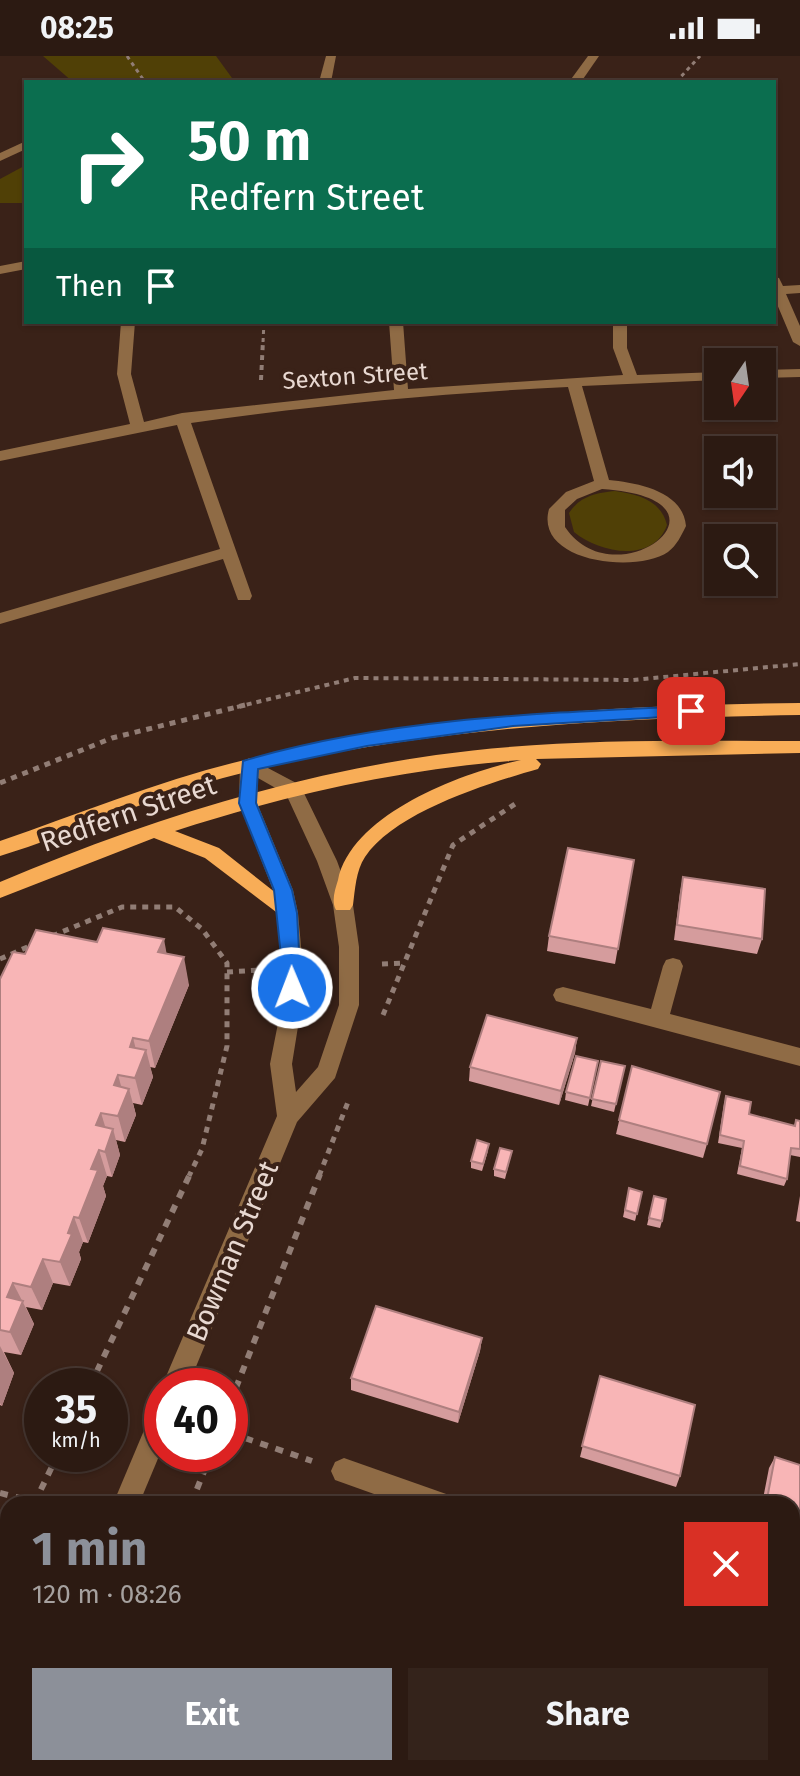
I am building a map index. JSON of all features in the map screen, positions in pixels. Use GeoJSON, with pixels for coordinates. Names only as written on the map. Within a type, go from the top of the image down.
{"type":"FeatureCollection","features":[{"type":"Feature","properties":{"kind":"main road","name":"Redfern Street"},"geometry":{"type":"LineString","coordinates":[[0,849],[249,765],[367,740],[537,718],[800,709]]}},
{"type":"Feature","properties":{"kind":"main road","name":"Redfern Street"},"geometry":{"type":"LineString","coordinates":[[0,890],[58,865],[248,803],[293,790],[404,767],[505,756],[643,749],[800,747]]}},
{"type":"Feature","properties":{"kind":"main road"},"geometry":{"type":"LineString","coordinates":[[343,905],[357,853],[383,827],[459,788],[516,766],[643,749]]}},
{"type":"Feature","properties":{"kind":"main road"},"geometry":{"type":"LineString","coordinates":[[159,832],[212,853],[288,913]]}},
{"type":"Feature","properties":{"kind":"street"},"geometry":{"type":"LineString","coordinates":[[325,80],[331,56]]}},
{"type":"Feature","properties":{"kind":"street"},"geometry":{"type":"LineString","coordinates":[[576,80],[594,56]]}},
{"type":"Feature","properties":{"kind":"street"},"geometry":{"type":"LineString","coordinates":[[0,157],[24,146]]}},
{"type":"Feature","properties":{"kind":"street"},"geometry":{"type":"LineString","coordinates":[[0,270],[24,265]]}},
{"type":"Feature","properties":{"kind":"street"},"geometry":{"type":"LineString","coordinates":[[776,286],[800,289]]}},
{"type":"Feature","properties":{"kind":"street"},"geometry":{"type":"LineString","coordinates":[[776,286],[800,342]]}},
{"type":"Feature","properties":{"kind":"street"},"geometry":{"type":"LineString","coordinates":[[128,324],[122,370],[125,394],[138,425]]}},
{"type":"Feature","properties":{"kind":"street"},"geometry":{"type":"LineString","coordinates":[[396,324],[401,394]]}},
{"type":"Feature","properties":{"kind":"street"},"geometry":{"type":"LineString","coordinates":[[620,324],[620,348],[632,379]]}},
{"type":"Feature","properties":{"kind":"street"},"geometry":{"type":"LineString","coordinates":[[776,374],[800,373]]}},
{"type":"Feature","properties":{"kind":"street","name":"Sexton Street"},"geometry":{"type":"LineString","coordinates":[[0,456],[138,425],[260,405],[704,376]]}},
{"type":"Feature","properties":{"kind":"street"},"geometry":{"type":"LineString","coordinates":[[574,383],[602,484]]}},
{"type":"Feature","properties":{"kind":"street"},"geometry":{"type":"LineString","coordinates":[[182,417],[244,596]]}},
{"type":"Feature","properties":{"kind":"street"},"geometry":{"type":"LineString","coordinates":[[602,484],[641,489],[670,506],[677,530],[671,541],[658,550],[621,558],[601,556],[567,541],[557,529],[555,517],[558,505],[576,491],[602,484]]}},
{"type":"Feature","properties":{"kind":"street"},"geometry":{"type":"LineString","coordinates":[[0,619],[229,552]]}},
{"type":"Feature","properties":{"kind":"street"},"geometry":{"type":"LineString","coordinates":[[288,1116],[281,1064],[291,1008],[288,913],[283,890],[248,803],[249,765],[293,790]]}},
{"type":"Feature","properties":{"kind":"street","name":"Bowman Street"},"geometry":{"type":"LineString","coordinates":[[183,1368],[288,1116],[327,1072],[349,1005],[349,947],[343,905],[327,861],[293,790]]}},
{"type":"Feature","properties":{"kind":"street"},"geometry":{"type":"LineString","coordinates":[[658,1021],[673,966]]}},
{"type":"Feature","properties":{"kind":"street"},"geometry":{"type":"LineString","coordinates":[[563,995],[800,1057]]}},
{"type":"Feature","properties":{"kind":"street"},"geometry":{"type":"LineString","coordinates":[[129,1496],[144,1461]]}},
{"type":"Feature","properties":{"kind":"street"},"geometry":{"type":"LineString","coordinates":[[344,1471],[417,1496]]}},
{"type":"Feature","properties":{"kind":"path"},"geometry":{"type":"LineString","coordinates":[[127,56],[144,80]]}},
{"type":"Feature","properties":{"kind":"path"},"geometry":{"type":"LineString","coordinates":[[678,80],[700,56]]}},
{"type":"Feature","properties":{"kind":"path"},"geometry":{"type":"LineString","coordinates":[[260,405],[264,324]]}},
{"type":"Feature","properties":{"kind":"path"},"geometry":{"type":"LineString","coordinates":[[0,783],[112,738],[355,678],[633,680],[800,664]]}},
{"type":"Feature","properties":{"kind":"path"},"geometry":{"type":"LineString","coordinates":[[383,1017],[453,845],[488,819],[526,798]]}},
{"type":"Feature","properties":{"kind":"path"},"geometry":{"type":"LineString","coordinates":[[0,959],[122,907],[175,907],[202,929],[227,963],[227,1046],[202,1149],[99,1368]]}},
{"type":"Feature","properties":{"kind":"path"},"geometry":{"type":"LineString","coordinates":[[244,1368],[350,1097]]}},
{"type":"Feature","properties":{"kind":"path"},"geometry":{"type":"LineString","coordinates":[[248,1439],[344,1471]]}},
{"type":"Feature","properties":{"kind":"path"},"geometry":{"type":"LineString","coordinates":[[38,1496],[50,1472]]}},
{"type":"Feature","properties":{"kind":"path"},"geometry":{"type":"LineString","coordinates":[[194,1496],[204,1472]]}},
{"type":"Feature","properties":{"kind":"shaded area"},"geometry":{"type":"Polygon","coordinates":[[[43,56],[216,56],[232,78],[218,80],[71,80],[43,56]]]}},
{"type":"Feature","properties":{"kind":"shaded area"},"geometry":{"type":"Polygon","coordinates":[[[24,166],[24,203],[0,203],[0,179],[24,166]]]}},
{"type":"Feature","properties":{"kind":"shaded area"},"geometry":{"type":"Polygon","coordinates":[[[615,491],[647,500],[664,516],[667,525],[650,546],[625,551],[611,549],[574,532],[569,513],[573,507],[589,496],[615,491]]]}},
{"type":"Feature","properties":{"kind":"building"},"geometry":{"type":"Polygon","coordinates":[[[568,848],[634,860],[618,949],[549,936],[568,848]]]}},
{"type":"Feature","properties":{"kind":"building"},"geometry":{"type":"Polygon","coordinates":[[[683,877],[765,889],[762,939],[677,925],[683,877]]]}},
{"type":"Feature","properties":{"kind":"building"},"geometry":{"type":"Polygon","coordinates":[[[103,928],[164,939],[158,952],[184,957],[149,1041],[133,1038],[130,1047],[146,1050],[135,1078],[118,1075],[114,1085],[129,1089],[118,1116],[101,1113],[96,1125],[113,1129],[105,1152],[99,1150],[91,1169],[98,1170],[79,1218],[74,1217],[68,1233],[72,1234],[60,1262],[43,1259],[31,1287],[13,1283],[7,1297],[23,1301],[10,1332],[0,1330],[0,979],[13,952],[25,954],[36,930],[97,942],[103,928]]]}},
{"type":"Feature","properties":{"kind":"building"},"geometry":{"type":"Polygon","coordinates":[[[487,1015],[577,1038],[561,1091],[470,1067],[487,1015]]]}},
{"type":"Feature","properties":{"kind":"building"},"geometry":{"type":"Polygon","coordinates":[[[576,1056],[598,1061],[590,1098],[566,1092],[576,1056]]]}},
{"type":"Feature","properties":{"kind":"building"},"geometry":{"type":"Polygon","coordinates":[[[601,1061],[625,1066],[616,1104],[592,1099],[601,1061]]]}},
{"type":"Feature","properties":{"kind":"building"},"geometry":{"type":"Polygon","coordinates":[[[632,1066],[720,1092],[707,1144],[619,1120],[632,1066]]]}},
{"type":"Feature","properties":{"kind":"building"},"geometry":{"type":"Polygon","coordinates":[[[726,1096],[751,1102],[749,1114],[795,1126],[796,1120],[800,1121],[800,1149],[791,1148],[787,1179],[740,1166],[744,1141],[720,1135],[726,1096]]]}},
{"type":"Feature","properties":{"kind":"building"},"geometry":{"type":"Polygon","coordinates":[[[477,1140],[489,1144],[483,1164],[471,1161],[477,1140]]]}},
{"type":"Feature","properties":{"kind":"building"},"geometry":{"type":"Polygon","coordinates":[[[500,1148],[512,1151],[506,1172],[494,1169],[500,1148]]]}},
{"type":"Feature","properties":{"kind":"building"},"geometry":{"type":"Polygon","coordinates":[[[629,1188],[642,1192],[637,1214],[625,1210],[629,1188]]]}},
{"type":"Feature","properties":{"kind":"building"},"geometry":{"type":"Polygon","coordinates":[[[654,1196],[666,1199],[662,1221],[649,1218],[654,1196]]]}},
{"type":"Feature","properties":{"kind":"building"},"geometry":{"type":"Polygon","coordinates":[[[376,1306],[482,1338],[459,1412],[351,1378],[376,1306]]]}},
{"type":"Feature","properties":{"kind":"building"},"geometry":{"type":"Polygon","coordinates":[[[600,1376],[695,1405],[680,1476],[582,1446],[600,1376]]]}},
{"type":"Feature","properties":{"kind":"building"},"geometry":{"type":"Polygon","coordinates":[[[775,1457],[800,1465],[800,1496],[768,1496],[775,1457]]]}},
{"type":"Feature","properties":{"kind":"route"},"geometry":{"type":"LineString","coordinates":[[292,988],[288,913],[262,832],[248,803],[249,765],[367,740],[513,720],[691,711]]}}]}
